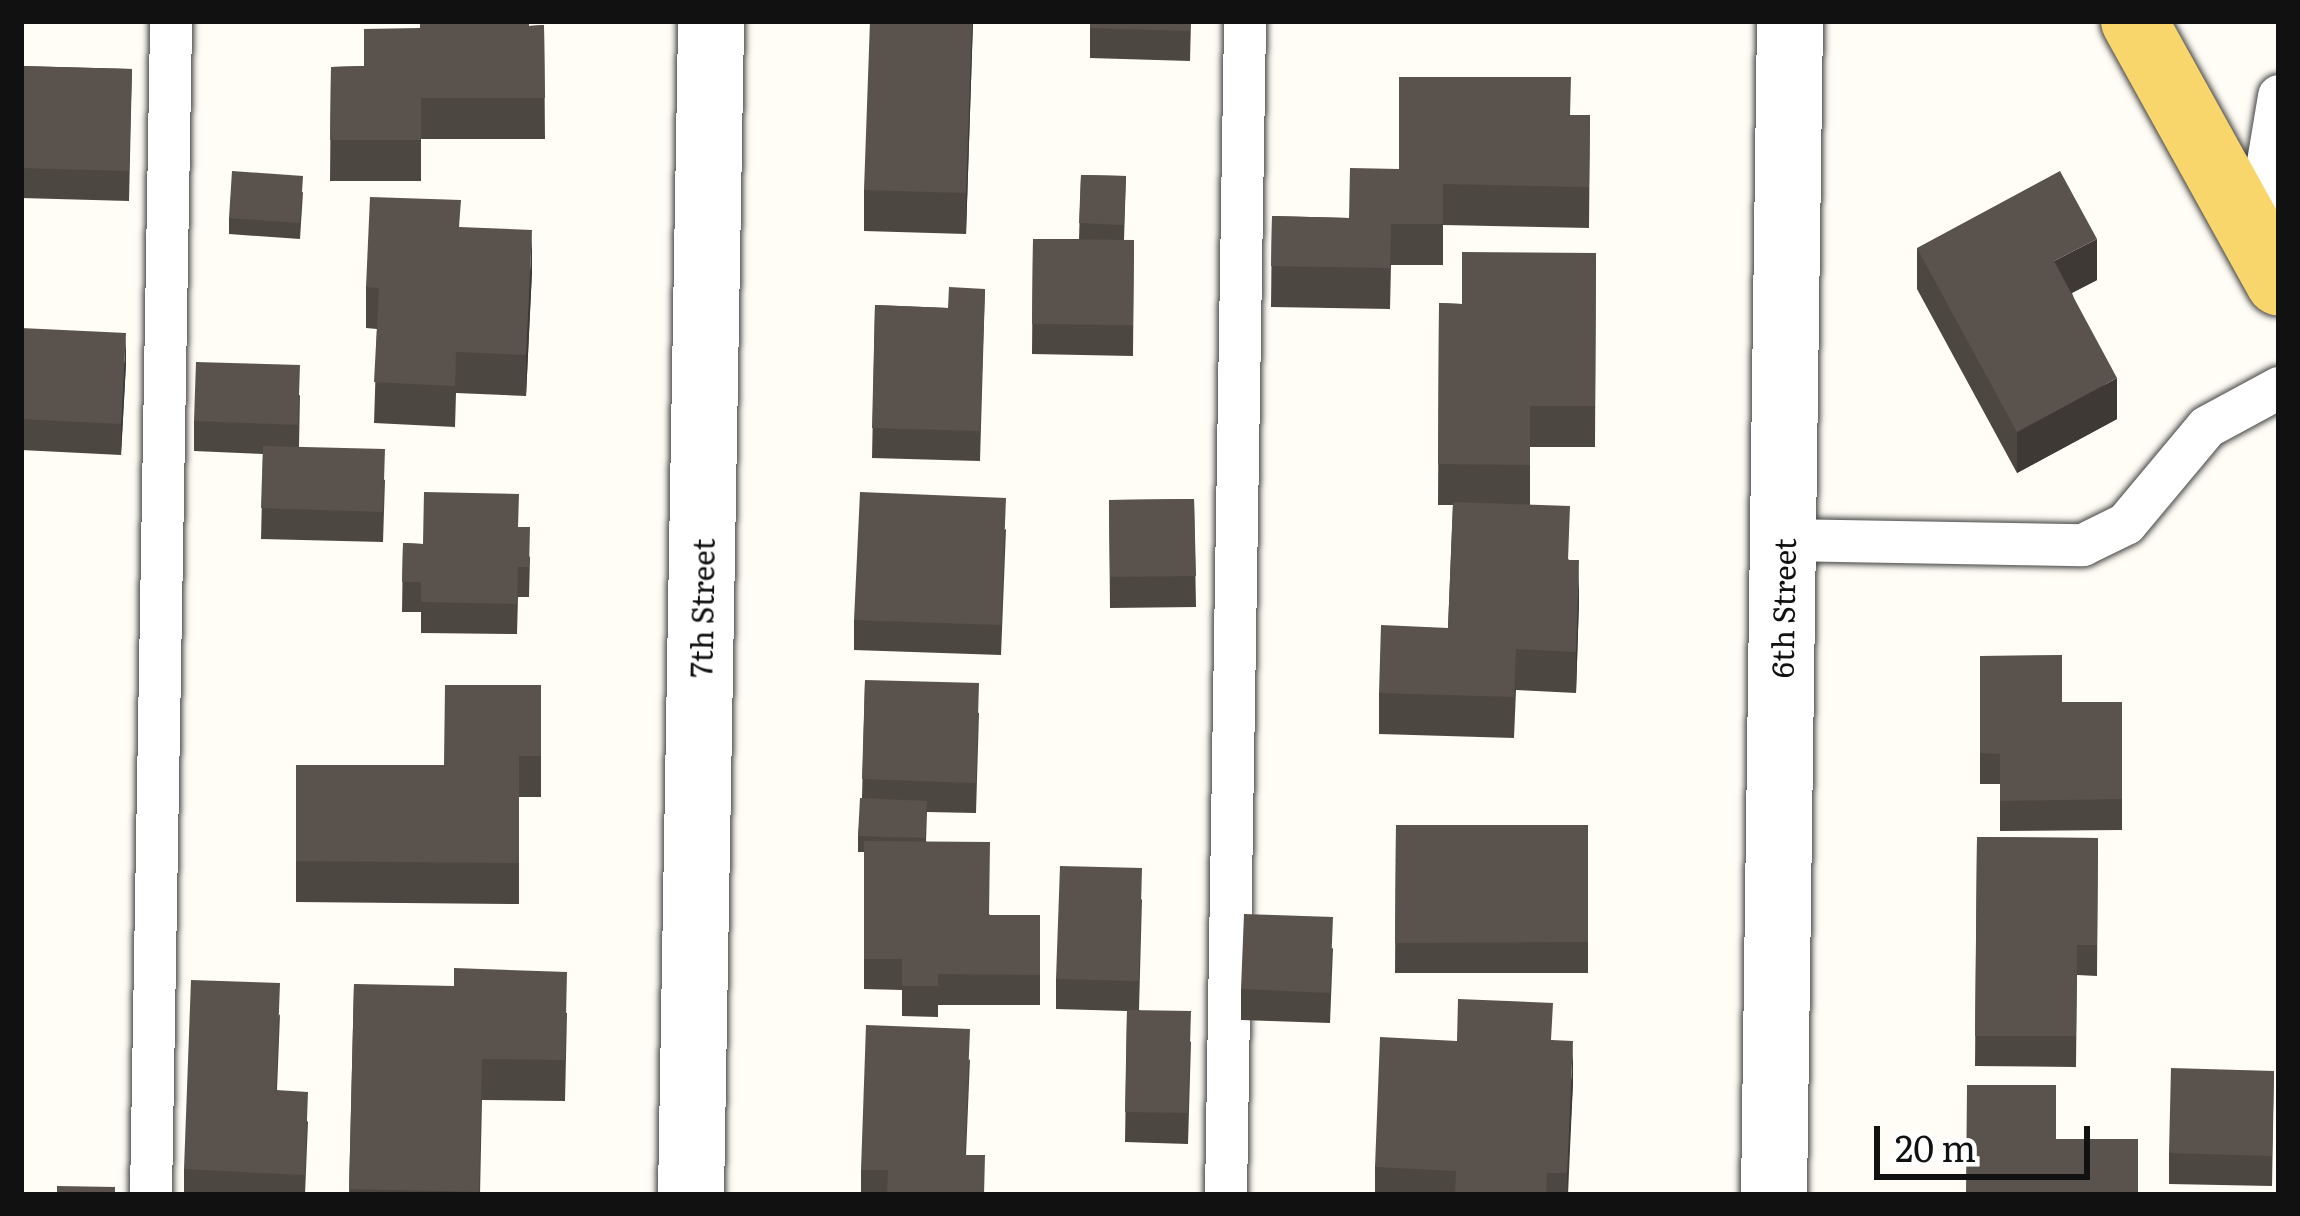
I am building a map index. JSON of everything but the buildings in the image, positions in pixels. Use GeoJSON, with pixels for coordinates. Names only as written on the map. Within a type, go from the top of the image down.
{"type":"FeatureCollection","features":[{"type":"Feature","properties":{"kind":"main road"},"geometry":{"type":"LineString","coordinates":[[2134,21],[2267,261]]}},
{"type":"Feature","properties":{"kind":"street","name":"7th Street"},"geometry":{"type":"LineString","coordinates":[[692,1195],[711,21]]}},
{"type":"Feature","properties":{"kind":"street","name":"6th Street"},"geometry":{"type":"LineString","coordinates":[[1774,1195],[1790,21]]}},
{"type":"Feature","properties":{"kind":"lane"},"geometry":{"type":"LineString","coordinates":[[152,1195],[171,21]]}},
{"type":"Feature","properties":{"kind":"lane"},"geometry":{"type":"LineString","coordinates":[[1226,1195],[1245,21]]}},
{"type":"Feature","properties":{"kind":"lane"},"geometry":{"type":"LineString","coordinates":[[2267,261],[2279,96]]}},
{"type":"Feature","properties":{"kind":"lane"},"geometry":{"type":"LineString","coordinates":[[1783,540],[2084,545],[2126,524],[2207,427],[2279,388]]}}]}
